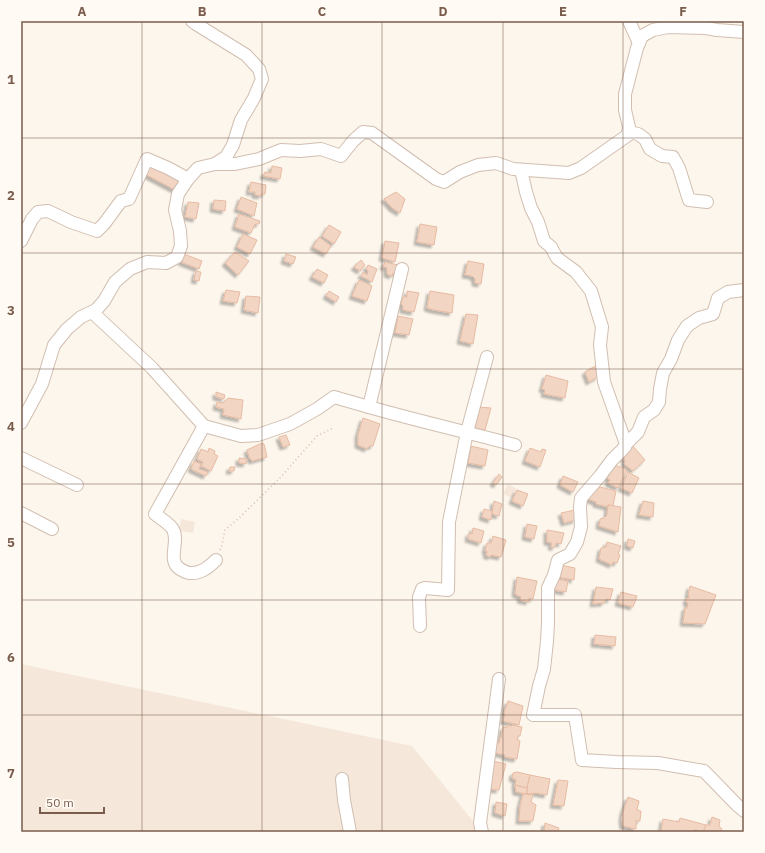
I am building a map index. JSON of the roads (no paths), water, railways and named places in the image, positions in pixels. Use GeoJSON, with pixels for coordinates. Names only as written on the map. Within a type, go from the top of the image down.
{"type":"FeatureCollection","features":[{"type":"Feature","properties":{"kind":"street"},"geometry":{"type":"LineString","coordinates":[[192,21],[246,55],[260,69],[262,79],[242,120],[233,145],[226,157],[215,164]]}},
{"type":"Feature","properties":{"kind":"street"},"geometry":{"type":"LineString","coordinates":[[629,21],[639,43]]}},
{"type":"Feature","properties":{"kind":"street"},"geometry":{"type":"LineString","coordinates":[[21,423],[42,384],[54,345],[67,329],[81,317],[96,310],[104,301],[115,282],[130,269],[147,262],[166,262],[177,257],[181,246],[180,231],[175,210],[178,194],[188,179],[198,168],[215,164],[235,164],[259,159],[281,150],[300,151],[321,149],[341,156],[363,132],[372,133],[436,179],[444,182],[460,172],[478,165],[496,163],[513,169],[569,173],[581,168],[628,135],[629,127],[625,110],[625,94],[642,36],[653,30],[668,26],[744,32]]}},
{"type":"Feature","properties":{"kind":"street"},"geometry":{"type":"LineString","coordinates":[[628,132],[638,134],[645,139],[650,149],[662,156],[673,158],[679,168],[689,200],[707,202]]}},
{"type":"Feature","properties":{"kind":"street"},"geometry":{"type":"LineString","coordinates":[[21,241],[32,219],[38,212],[48,211],[71,222],[97,231],[121,201],[129,199],[147,159],[188,179]]}},
{"type":"Feature","properties":{"kind":"street"},"geometry":{"type":"LineString","coordinates":[[521,170],[529,203],[538,222],[544,241],[551,247],[557,258],[576,272],[591,291],[602,327],[600,346],[604,382],[626,444]]}},
{"type":"Feature","properties":{"kind":"street"},"geometry":{"type":"LineString","coordinates":[[369,407],[402,269]]}},
{"type":"Feature","properties":{"kind":"street"},"geometry":{"type":"LineString","coordinates":[[744,290],[728,292],[718,298],[713,314],[699,318],[687,326],[678,340],[671,360],[664,373],[659,402],[654,410],[644,417],[638,432],[612,460],[581,498],[581,527],[577,542],[570,554],[558,560],[548,588],[548,623],[544,669],[533,715],[575,715],[582,760],[658,763],[704,771],[744,811]]}},
{"type":"Feature","properties":{"kind":"street"},"geometry":{"type":"LineString","coordinates":[[92,312],[152,368],[204,426],[241,436],[258,435],[290,424],[316,409],[334,396],[423,422],[515,445]]}},
{"type":"Feature","properties":{"kind":"street"},"geometry":{"type":"LineString","coordinates":[[420,626],[419,597],[422,589],[448,590],[449,522],[467,432],[487,357]]}},
{"type":"Feature","properties":{"kind":"street"},"geometry":{"type":"LineString","coordinates":[[204,426],[155,514],[172,528],[175,538],[174,559],[176,566],[186,572],[196,573],[209,568],[216,560]]}},
{"type":"Feature","properties":{"kind":"street"},"geometry":{"type":"LineString","coordinates":[[21,458],[77,485]]}},
{"type":"Feature","properties":{"kind":"street"},"geometry":{"type":"LineString","coordinates":[[21,513],[52,529]]}},
{"type":"Feature","properties":{"kind":"street"},"geometry":{"type":"LineString","coordinates":[[482,832],[480,823],[499,679]]}},
{"type":"Feature","properties":{"kind":"street"},"geometry":{"type":"LineString","coordinates":[[342,779],[350,832]]}}]}
